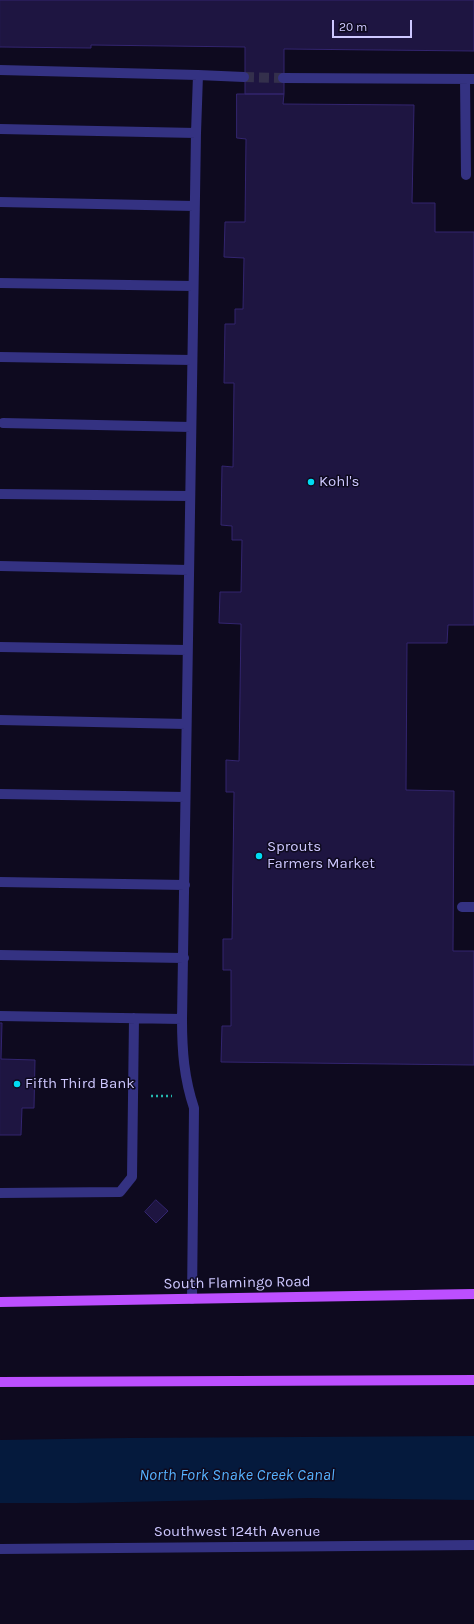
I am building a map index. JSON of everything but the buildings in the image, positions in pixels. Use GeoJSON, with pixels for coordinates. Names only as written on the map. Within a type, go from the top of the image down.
{"type":"FeatureCollection","features":[{"type":"Feature","properties":{"kind":"main road","name":"South Flamingo Road"},"geometry":{"type":"LineString","coordinates":[[0,1302],[474,1294]]}},
{"type":"Feature","properties":{"kind":"main road"},"geometry":{"type":"LineString","coordinates":[[0,1382],[474,1380]]}},
{"type":"Feature","properties":{"kind":"street"},"geometry":{"type":"LineString","coordinates":[[0,70],[244,77]]}},
{"type":"Feature","properties":{"kind":"street"},"geometry":{"type":"LineString","coordinates":[[192,1299],[194,1108],[190,1096],[182,1055],[182,1019],[194,206],[198,75]]}},
{"type":"Feature","properties":{"kind":"street"},"geometry":{"type":"LineString","coordinates":[[284,78],[470,79],[470,148],[466,175]]}},
{"type":"Feature","properties":{"kind":"street"},"geometry":{"type":"LineString","coordinates":[[0,129],[196,132]]}},
{"type":"Feature","properties":{"kind":"street"},"geometry":{"type":"LineString","coordinates":[[0,202],[194,206]]}},
{"type":"Feature","properties":{"kind":"street"},"geometry":{"type":"LineString","coordinates":[[0,283],[193,286]]}},
{"type":"Feature","properties":{"kind":"street"},"geometry":{"type":"LineString","coordinates":[[0,357],[192,360]]}},
{"type":"Feature","properties":{"kind":"street"},"geometry":{"type":"LineString","coordinates":[[1,423],[191,427]]}},
{"type":"Feature","properties":{"kind":"street"},"geometry":{"type":"LineString","coordinates":[[0,494],[190,496]]}},
{"type":"Feature","properties":{"kind":"street"},"geometry":{"type":"LineString","coordinates":[[0,566],[189,570]]}},
{"type":"Feature","properties":{"kind":"street"},"geometry":{"type":"LineString","coordinates":[[0,647],[187,650]]}},
{"type":"Feature","properties":{"kind":"street"},"geometry":{"type":"LineString","coordinates":[[0,720],[186,724]]}},
{"type":"Feature","properties":{"kind":"street"},"geometry":{"type":"LineString","coordinates":[[0,794],[185,797]]}},
{"type":"Feature","properties":{"kind":"street"},"geometry":{"type":"LineString","coordinates":[[0,882],[185,885]]}},
{"type":"Feature","properties":{"kind":"street"},"geometry":{"type":"LineString","coordinates":[[462,907],[474,907]]}},
{"type":"Feature","properties":{"kind":"street"},"geometry":{"type":"LineString","coordinates":[[0,956],[184,958]]}},
{"type":"Feature","properties":{"kind":"street"},"geometry":{"type":"LineString","coordinates":[[0,1016],[182,1019]]}},
{"type":"Feature","properties":{"kind":"street"},"geometry":{"type":"LineString","coordinates":[[0,1193],[120,1192],[132,1177],[134,1018]]}},
{"type":"Feature","properties":{"kind":"street","name":"Southwest 124th Avenue"},"geometry":{"type":"LineString","coordinates":[[0,1549],[474,1545]]}},
{"type":"Feature","properties":{"kind":"path"},"geometry":{"type":"LineString","coordinates":[[133,1097],[190,1096]]}},
{"type":"Feature","properties":{"kind":"water","name":"North Fork Snake Creek Canal"},"geometry":{"type":"Polygon","coordinates":[[[474,1436],[474,1500],[309,1498],[77,1503],[0,1503],[0,1440],[474,1436]]]}},
{"type":"Feature","properties":{"kind":"tunnel"},"geometry":{"type":"LineString","coordinates":[[244,77],[283,78]]}},
{"type":"Feature","properties":{"kind":"place","name":"Kohl's"},"geometry":{"type":"Point","coordinates":[311,482]}},
{"type":"Feature","properties":{"kind":"place","name":"Sprouts Farmers Market"},"geometry":{"type":"Point","coordinates":[259,856]}},
{"type":"Feature","properties":{"kind":"place","name":"Fifth Third Bank"},"geometry":{"type":"Point","coordinates":[17,1084]}}]}
